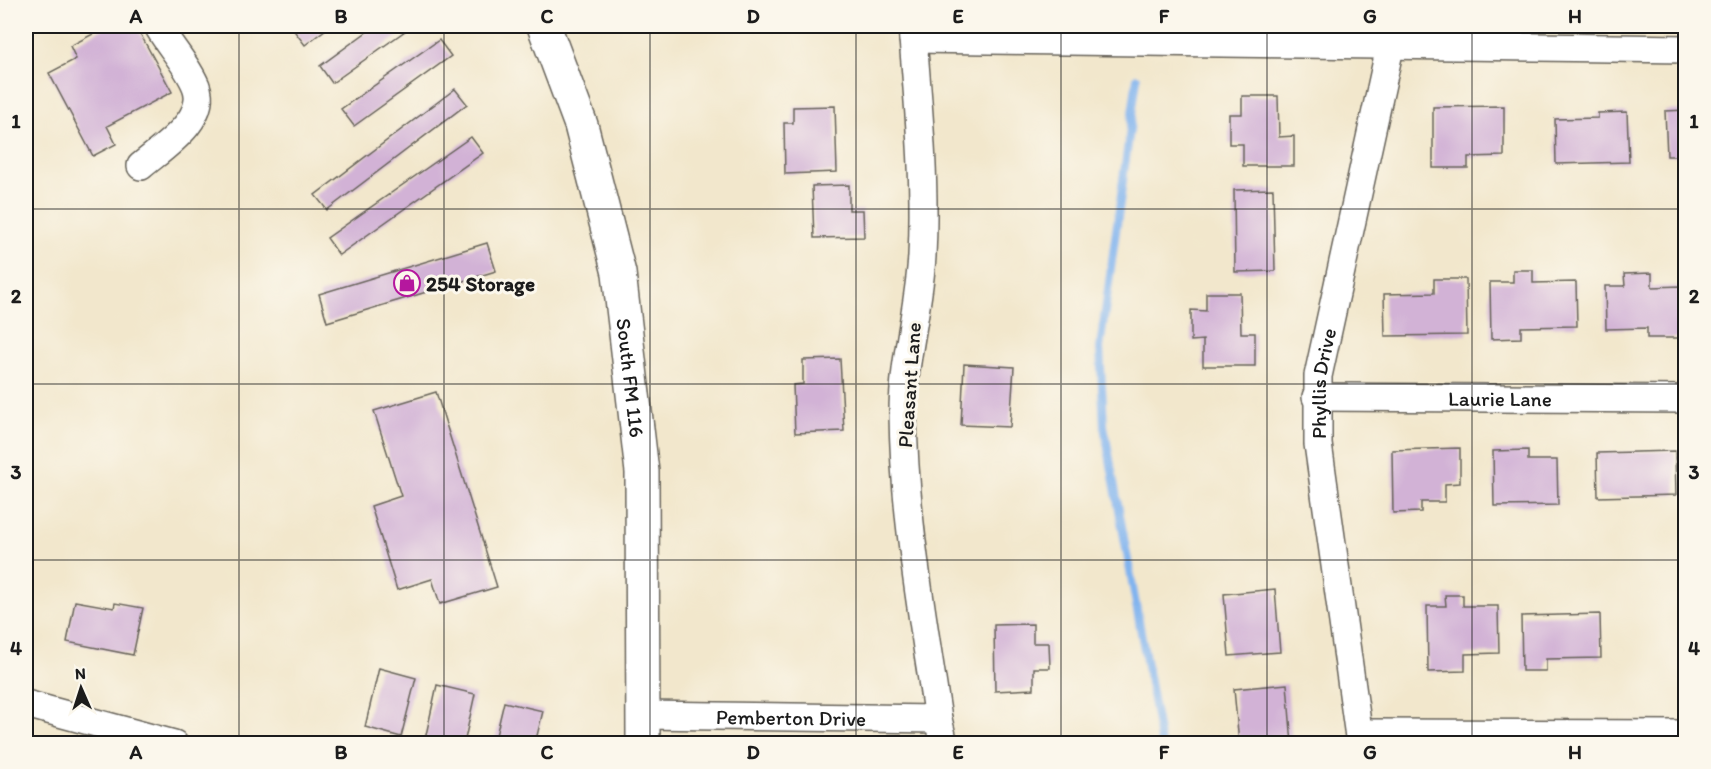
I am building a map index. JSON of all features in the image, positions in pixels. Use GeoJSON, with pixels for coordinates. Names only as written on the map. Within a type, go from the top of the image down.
{"type":"FeatureCollection","features":[{"type":"Feature","properties":{"kind":"main road","name":"South FM 116"},"geometry":{"type":"LineString","coordinates":[[544,26],[581,125],[619,273],[642,472],[643,729]]}},
{"type":"Feature","properties":{"kind":"street"},"geometry":{"type":"LineString","coordinates":[[141,166],[180,132],[189,121],[199,99],[196,86],[158,26]]}},
{"type":"Feature","properties":{"kind":"street"},"geometry":{"type":"LineString","coordinates":[[913,32],[1390,36],[1686,49]]}},
{"type":"Feature","properties":{"kind":"street","name":"Pleasant Lane"},"geometry":{"type":"LineString","coordinates":[[913,32],[924,211],[922,260],[907,350],[903,410],[904,464],[909,522],[941,731]]}},
{"type":"Feature","properties":{"kind":"street","name":"Phyllis Drive"},"geometry":{"type":"LineString","coordinates":[[1359,738],[1318,444],[1316,397],[1326,332],[1390,36]]}},
{"type":"Feature","properties":{"kind":"street","name":"Laurie Lane"},"geometry":{"type":"LineString","coordinates":[[1316,397],[1686,399]]}},
{"type":"Feature","properties":{"kind":"street"},"geometry":{"type":"LineString","coordinates":[[26,704],[174,744]]}},
{"type":"Feature","properties":{"kind":"street","name":"Pemberton Drive"},"geometry":{"type":"LineString","coordinates":[[643,729],[941,731]]}},
{"type":"Feature","properties":{"kind":"street"},"geometry":{"type":"LineString","coordinates":[[1359,738],[1686,734]]}},
{"type":"Feature","properties":{"kind":"building"},"geometry":{"type":"Polygon","coordinates":[[[108,26],[136,26],[172,92],[107,126],[116,144],[93,156],[49,73],[76,59],[70,46],[108,26]]]}},
{"type":"Feature","properties":{"kind":"building"},"geometry":{"type":"Polygon","coordinates":[[[295,26],[330,26],[305,45],[292,28],[295,26]]]}},
{"type":"Feature","properties":{"kind":"building"},"geometry":{"type":"Polygon","coordinates":[[[375,26],[412,26],[332,83],[320,66],[375,26]]]}},
{"type":"Feature","properties":{"kind":"building"},"geometry":{"type":"Polygon","coordinates":[[[439,40],[451,56],[354,126],[341,109],[439,40]]]}},
{"type":"Feature","properties":{"kind":"building"},"geometry":{"type":"Polygon","coordinates":[[[455,89],[467,104],[327,210],[315,195],[455,89]]]}},
{"type":"Feature","properties":{"kind":"building"},"geometry":{"type":"Polygon","coordinates":[[[1242,96],[1278,96],[1279,137],[1294,136],[1294,166],[1243,166],[1243,144],[1229,144],[1229,114],[1242,114],[1242,96]]]}},
{"type":"Feature","properties":{"kind":"building"},"geometry":{"type":"Polygon","coordinates":[[[835,106],[837,172],[785,174],[784,123],[793,123],[793,107],[835,106]]]}},
{"type":"Feature","properties":{"kind":"building"},"geometry":{"type":"Polygon","coordinates":[[[1504,106],[1504,156],[1468,157],[1468,168],[1433,168],[1433,107],[1504,106]]]}},
{"type":"Feature","properties":{"kind":"building"},"geometry":{"type":"Polygon","coordinates":[[[1686,110],[1686,156],[1667,156],[1665,111],[1686,110]]]}},
{"type":"Feature","properties":{"kind":"building"},"geometry":{"type":"Polygon","coordinates":[[[1627,112],[1629,162],[1556,164],[1555,119],[1598,118],[1598,113],[1627,112]]]}},
{"type":"Feature","properties":{"kind":"building","name":"254 Storage"},"geometry":{"type":"Polygon","coordinates":[[[471,137],[483,153],[339,255],[327,238],[471,137]]]}},
{"type":"Feature","properties":{"kind":"building"},"geometry":{"type":"Polygon","coordinates":[[[849,185],[849,210],[863,210],[864,237],[814,238],[812,186],[849,185]]]}},
{"type":"Feature","properties":{"kind":"building"},"geometry":{"type":"Polygon","coordinates":[[[1273,189],[1275,271],[1235,272],[1234,190],[1273,189]]]}},
{"type":"Feature","properties":{"kind":"building","name":"254 Storage"},"geometry":{"type":"Polygon","coordinates":[[[487,243],[496,271],[327,322],[319,294],[487,243]]]}},
{"type":"Feature","properties":{"kind":"building"},"geometry":{"type":"Polygon","coordinates":[[[1513,270],[1533,270],[1533,283],[1576,282],[1577,326],[1521,327],[1521,338],[1491,339],[1490,282],[1513,282],[1513,270]]]}},
{"type":"Feature","properties":{"kind":"building"},"geometry":{"type":"Polygon","coordinates":[[[1652,273],[1652,287],[1681,286],[1682,338],[1647,338],[1647,328],[1606,329],[1605,286],[1625,286],[1624,274],[1652,273]]]}},
{"type":"Feature","properties":{"kind":"building"},"geometry":{"type":"Polygon","coordinates":[[[1434,279],[1466,279],[1467,335],[1385,336],[1384,294],[1434,293],[1434,279]]]}},
{"type":"Feature","properties":{"kind":"building"},"geometry":{"type":"Polygon","coordinates":[[[1206,293],[1240,293],[1241,333],[1255,333],[1255,366],[1203,366],[1203,340],[1191,341],[1191,310],[1206,311],[1206,293]]]}},
{"type":"Feature","properties":{"kind":"building"},"geometry":{"type":"Polygon","coordinates":[[[840,359],[844,431],[795,433],[793,385],[803,384],[803,360],[840,359]]]}},
{"type":"Feature","properties":{"kind":"building"},"geometry":{"type":"Polygon","coordinates":[[[964,364],[1014,367],[1010,427],[961,425],[964,364]]]}},
{"type":"Feature","properties":{"kind":"building"},"geometry":{"type":"Polygon","coordinates":[[[436,392],[497,587],[440,604],[432,579],[397,590],[371,506],[401,496],[374,411],[436,392]]]}},
{"type":"Feature","properties":{"kind":"building"},"geometry":{"type":"Polygon","coordinates":[[[1460,448],[1460,483],[1445,484],[1445,502],[1421,502],[1421,512],[1393,513],[1392,450],[1460,448]]]}},
{"type":"Feature","properties":{"kind":"building"},"geometry":{"type":"Polygon","coordinates":[[[1528,450],[1528,460],[1557,460],[1558,505],[1494,506],[1493,451],[1528,450]]]}},
{"type":"Feature","properties":{"kind":"building"},"geometry":{"type":"Polygon","coordinates":[[[1675,451],[1676,495],[1598,497],[1597,453],[1675,451]]]}},
{"type":"Feature","properties":{"kind":"building"},"geometry":{"type":"Polygon","coordinates":[[[1275,589],[1280,652],[1229,656],[1224,594],[1275,589]]]}},
{"type":"Feature","properties":{"kind":"building"},"geometry":{"type":"Polygon","coordinates":[[[1445,595],[1463,595],[1463,606],[1498,606],[1499,653],[1465,654],[1465,671],[1428,672],[1427,606],[1446,606],[1445,595]]]}},
{"type":"Feature","properties":{"kind":"building"},"geometry":{"type":"Polygon","coordinates":[[[75,601],[114,608],[115,603],[143,608],[133,655],[67,642],[75,601]]]}},
{"type":"Feature","properties":{"kind":"building"},"geometry":{"type":"Polygon","coordinates":[[[1600,614],[1601,658],[1546,659],[1546,671],[1522,671],[1521,616],[1600,614]]]}},
{"type":"Feature","properties":{"kind":"building"},"geometry":{"type":"Polygon","coordinates":[[[1033,624],[1033,643],[1049,643],[1050,668],[1034,668],[1034,689],[995,691],[994,625],[1033,624]]]}},
{"type":"Feature","properties":{"kind":"building"},"geometry":{"type":"Polygon","coordinates":[[[379,668],[416,678],[401,737],[365,727],[379,668]]]}},
{"type":"Feature","properties":{"kind":"building"},"geometry":{"type":"Polygon","coordinates":[[[1287,684],[1292,744],[1239,744],[1234,689],[1287,684]]]}},
{"type":"Feature","properties":{"kind":"building"},"geometry":{"type":"Polygon","coordinates":[[[437,685],[475,694],[464,744],[424,744],[437,685]]]}},
{"type":"Feature","properties":{"kind":"building"},"geometry":{"type":"Polygon","coordinates":[[[504,702],[543,711],[535,744],[494,744],[504,702]]]}},
{"type":"Feature","properties":{"kind":"waterway"},"geometry":{"type":"LineString","coordinates":[[1137,78],[1100,348],[1104,426],[1161,744]]}},
{"type":"Feature","properties":{"kind":"place","name":"254 Storage"},"geometry":{"type":"Point","coordinates":[407,283]}}]}
